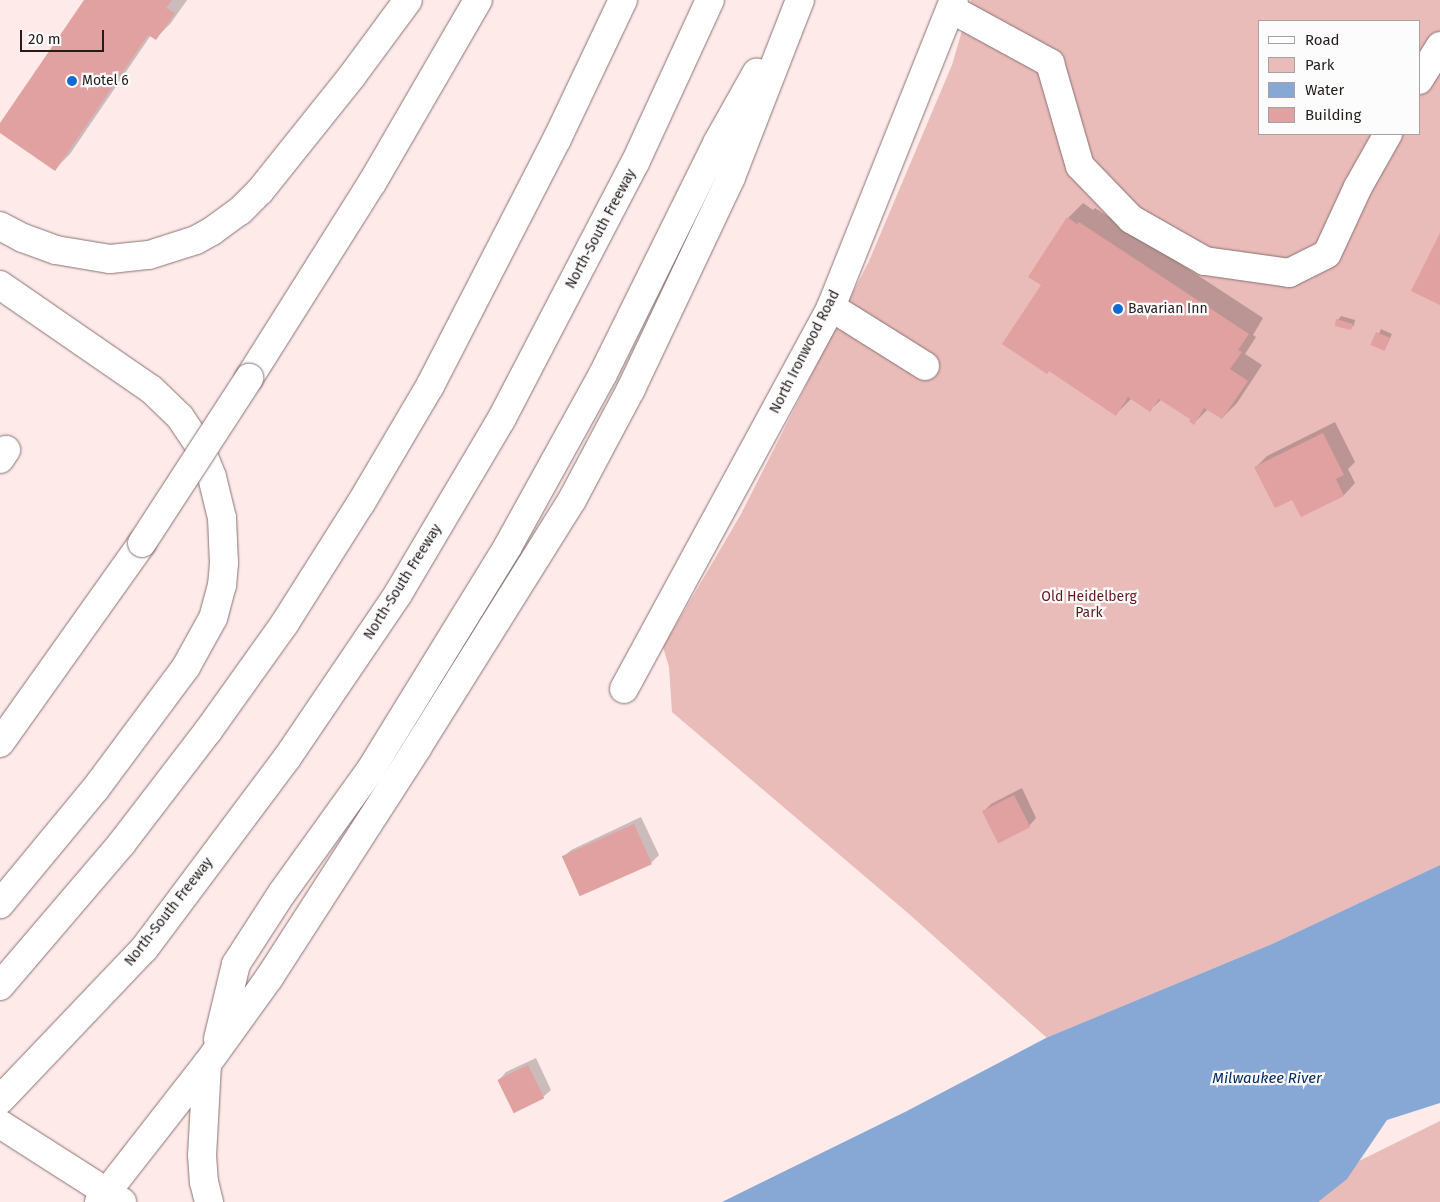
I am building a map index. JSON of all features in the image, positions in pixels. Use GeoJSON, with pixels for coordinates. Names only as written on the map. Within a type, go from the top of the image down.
{"type":"FeatureCollection","features":[{"type":"Feature","properties":{"kind":"main road"},"geometry":{"type":"LineString","coordinates":[[0,226],[23,238],[56,250],[110,259],[149,255],[196,240],[240,211],[260,191],[352,76],[408,0]]}},
{"type":"Feature","properties":{"kind":"main road"},"geometry":{"type":"LineString","coordinates":[[0,744],[142,543],[250,378],[372,183],[478,0]]}},
{"type":"Feature","properties":{"kind":"main road"},"geometry":{"type":"LineString","coordinates":[[0,986],[112,855],[208,731],[284,623],[353,516],[430,386],[557,139],[623,0]]}},
{"type":"Feature","properties":{"kind":"main road","name":"North-South Freeway"},"geometry":{"type":"LineString","coordinates":[[9,1091],[144,949],[287,758],[398,594],[501,420],[617,199],[710,0]]}},
{"type":"Feature","properties":{"kind":"main road"},"geometry":{"type":"LineString","coordinates":[[0,1124],[109,1198],[269,978],[417,748],[572,500],[631,389],[731,177],[798,0]]}},
{"type":"Feature","properties":{"kind":"main road"},"geometry":{"type":"LineString","coordinates":[[952,5],[1050,63],[1080,166],[1131,218],[1205,261],[1289,272],[1327,254],[1358,188],[1387,135]]}},
{"type":"Feature","properties":{"kind":"main road","name":"North Ironwood Road"},"geometry":{"type":"LineString","coordinates":[[624,689],[831,307],[952,5]]}},
{"type":"Feature","properties":{"kind":"main road"},"geometry":{"type":"LineString","coordinates":[[1420,78],[1440,46]]}},
{"type":"Feature","properties":{"kind":"main road"},"geometry":{"type":"LineString","coordinates":[[0,285],[151,389],[180,417],[200,447],[212,477],[222,518],[224,563],[220,594],[213,618],[186,667],[96,788],[0,904]]}},
{"type":"Feature","properties":{"kind":"main road"},"geometry":{"type":"LineString","coordinates":[[831,307],[925,366]]}},
{"type":"Feature","properties":{"kind":"main road"},"geometry":{"type":"LineString","coordinates":[[210,1058],[202,1155],[204,1182],[210,1202]]}},
{"type":"Feature","properties":{"kind":"green space","name":"Old Heidelberg Park"},"geometry":{"type":"Polygon","coordinates":[[[971,0],[1440,0],[1440,865],[1272,944],[1047,1038],[909,914],[672,712],[669,667],[663,647],[741,514],[869,261],[952,65],[971,0]]]}},
{"type":"Feature","properties":{"kind":"green space"},"geometry":{"type":"Polygon","coordinates":[[[1440,1121],[1440,1202],[1276,1202],[1440,1121]]]}},
{"type":"Feature","properties":{"kind":"water","name":"Milwaukee River"},"geometry":{"type":"Polygon","coordinates":[[[1440,865],[1440,1103],[1387,1120],[1347,1179],[1318,1202],[722,1202],[905,1112],[1046,1038],[1272,944],[1440,865]]]}},
{"type":"Feature","properties":{"kind":"building","name":"Motel 6"},"geometry":{"type":"Polygon","coordinates":[[[84,0],[172,0],[166,8],[175,13],[156,40],[148,35],[55,171],[0,133],[0,123],[84,0]]]}},
{"type":"Feature","properties":{"kind":"building","name":"Bavarian Inn"},"geometry":{"type":"Polygon","coordinates":[[[1067,217],[1077,224],[1079,222],[1249,334],[1238,350],[1242,352],[1230,369],[1248,381],[1222,419],[1204,408],[1194,425],[1189,421],[1190,419],[1159,399],[1150,412],[1128,397],[1116,416],[1049,371],[1047,374],[1002,344],[1041,285],[1028,277],[1067,217]]]}},
{"type":"Feature","properties":{"kind":"building"},"geometry":{"type":"Polygon","coordinates":[[[1440,233],[1440,305],[1411,291],[1440,233]]]}},
{"type":"Feature","properties":{"kind":"building"},"geometry":{"type":"Polygon","coordinates":[[[1336,319],[1353,324],[1351,330],[1335,326],[1336,319]]]}},
{"type":"Feature","properties":{"kind":"building"},"geometry":{"type":"Polygon","coordinates":[[[1376,332],[1390,338],[1384,351],[1371,345],[1376,332]]]}},
{"type":"Feature","properties":{"kind":"building"},"geometry":{"type":"Polygon","coordinates":[[[1323,433],[1344,475],[1336,479],[1344,496],[1301,517],[1292,500],[1275,508],[1254,467],[1323,433]]]}},
{"type":"Feature","properties":{"kind":"building"},"geometry":{"type":"Polygon","coordinates":[[[1014,795],[1030,827],[998,843],[982,811],[1014,795]]]}},
{"type":"Feature","properties":{"kind":"building"},"geometry":{"type":"Polygon","coordinates":[[[634,824],[652,864],[580,896],[562,856],[634,824]]]}},
{"type":"Feature","properties":{"kind":"building"},"geometry":{"type":"Polygon","coordinates":[[[528,1065],[544,1098],[514,1113],[497,1080],[528,1065]]]}},
{"type":"Feature","properties":{"kind":"place","name":"Motel 6"},"geometry":{"type":"Point","coordinates":[72,81]}},
{"type":"Feature","properties":{"kind":"place","name":"Bavarian Inn"},"geometry":{"type":"Point","coordinates":[1118,309]}}]}
